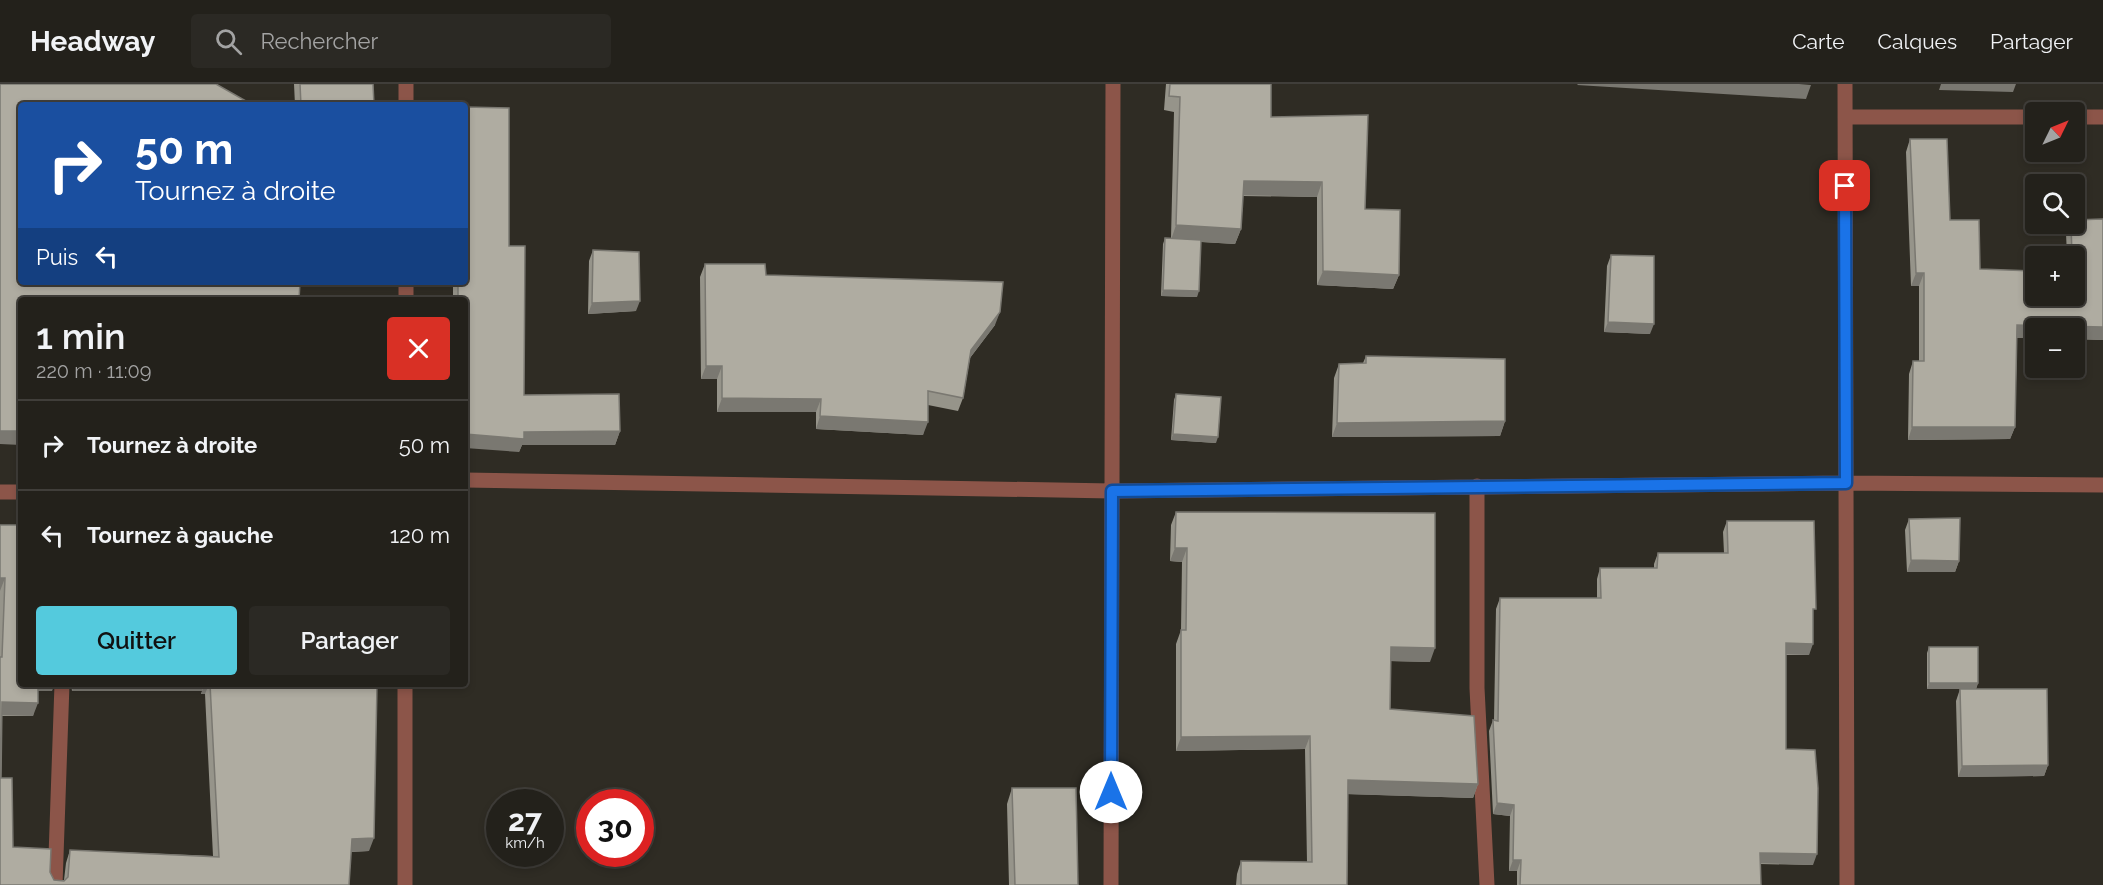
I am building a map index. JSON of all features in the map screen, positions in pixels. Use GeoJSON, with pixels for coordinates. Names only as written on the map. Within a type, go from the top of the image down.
{"type":"FeatureCollection","features":[{"type":"Feature","properties":{"kind":"street"},"geometry":{"type":"LineString","coordinates":[[406,84],[406,102]]}},
{"type":"Feature","properties":{"kind":"street"},"geometry":{"type":"LineString","coordinates":[[1111,885],[1113,84]]}},
{"type":"Feature","properties":{"kind":"street"},"geometry":{"type":"LineString","coordinates":[[1845,84],[1847,885]]}},
{"type":"Feature","properties":{"kind":"street"},"geometry":{"type":"LineString","coordinates":[[1845,117],[2025,117]]}},
{"type":"Feature","properties":{"kind":"street"},"geometry":{"type":"LineString","coordinates":[[2085,117],[2103,117]]}},
{"type":"Feature","properties":{"kind":"street"},"geometry":{"type":"LineString","coordinates":[[468,480],[1112,491],[1846,483],[2103,485]]}},
{"type":"Feature","properties":{"kind":"street"},"geometry":{"type":"LineString","coordinates":[[1477,486],[1477,688],[1488,885]]}},
{"type":"Feature","properties":{"kind":"street"},"geometry":{"type":"LineString","coordinates":[[0,492],[18,492]]}},
{"type":"Feature","properties":{"kind":"street"},"geometry":{"type":"LineString","coordinates":[[55,885],[62,687]]}},
{"type":"Feature","properties":{"kind":"street"},"geometry":{"type":"LineString","coordinates":[[405,687],[405,885]]}},
{"type":"Feature","properties":{"kind":"building"},"geometry":{"type":"Polygon","coordinates":[[[0,84],[216,84],[248,102],[18,102],[18,285],[300,285],[299,297],[18,297],[18,431],[0,431],[0,84]]]}},
{"type":"Feature","properties":{"kind":"building"},"geometry":{"type":"Polygon","coordinates":[[[300,84],[373,84],[374,102],[301,102],[300,84]]]}},
{"type":"Feature","properties":{"kind":"building"},"geometry":{"type":"Polygon","coordinates":[[[1170,84],[1271,84],[1271,117],[1368,115],[1365,209],[1400,210],[1399,275],[1323,271],[1322,182],[1244,181],[1241,229],[1176,225],[1180,97],[1169,96],[1170,84]]]}},
{"type":"Feature","properties":{"kind":"building"},"geometry":{"type":"Polygon","coordinates":[[[468,107],[509,108],[509,246],[525,246],[524,395],[619,394],[620,431],[524,432],[524,439],[468,434],[468,297],[458,297],[458,285],[468,285],[468,107]]]}},
{"type":"Feature","properties":{"kind":"building"},"geometry":{"type":"Polygon","coordinates":[[[1910,139],[1947,139],[1950,220],[1979,220],[1980,269],[2025,271],[2025,306],[2085,306],[2085,246],[2072,246],[2071,234],[2085,234],[2085,220],[2103,219],[2103,327],[2085,327],[2085,318],[2025,318],[2025,325],[2017,325],[2015,427],[1912,427],[1913,361],[1924,361],[1924,273],[1916,273],[1910,139]]]}},
{"type":"Feature","properties":{"kind":"building"},"geometry":{"type":"Polygon","coordinates":[[[1165,238],[1201,240],[1199,291],[1163,290],[1165,238]]]}},
{"type":"Feature","properties":{"kind":"building"},"geometry":{"type":"Polygon","coordinates":[[[593,250],[639,252],[640,301],[592,303],[593,250]]]}},
{"type":"Feature","properties":{"kind":"building"},"geometry":{"type":"Polygon","coordinates":[[[1611,255],[1654,256],[1654,324],[1608,322],[1611,255]]]}},
{"type":"Feature","properties":{"kind":"building"},"geometry":{"type":"Polygon","coordinates":[[[705,264],[765,264],[766,275],[1003,282],[1000,312],[971,350],[963,398],[928,391],[928,422],[820,416],[821,399],[722,398],[722,366],[706,366],[705,264]]]}},
{"type":"Feature","properties":{"kind":"building"},"geometry":{"type":"Polygon","coordinates":[[[1366,356],[1505,359],[1505,421],[1337,423],[1339,364],[1366,363],[1366,356]]]}},
{"type":"Feature","properties":{"kind":"building"},"geometry":{"type":"Polygon","coordinates":[[[1176,394],[1221,397],[1218,437],[1173,434],[1176,394]]]}},
{"type":"Feature","properties":{"kind":"building"},"geometry":{"type":"Polygon","coordinates":[[[1176,512],[1435,513],[1435,648],[1391,647],[1390,709],[1474,716],[1478,784],[1348,780],[1347,885],[1241,885],[1241,861],[1312,862],[1310,736],[1181,737],[1181,630],[1186,630],[1187,548],[1175,548],[1176,512]]]}},
{"type":"Feature","properties":{"kind":"building"},"geometry":{"type":"Polygon","coordinates":[[[1960,518],[1959,561],[1911,560],[1909,519],[1960,518]]]}},
{"type":"Feature","properties":{"kind":"building"},"geometry":{"type":"Polygon","coordinates":[[[1727,521],[1814,521],[1816,609],[1813,609],[1813,644],[1786,643],[1786,749],[1815,750],[1818,788],[1817,854],[1760,853],[1761,885],[1520,885],[1521,860],[1513,860],[1514,805],[1497,803],[1493,720],[1498,721],[1500,598],[1601,598],[1600,568],[1657,568],[1658,553],[1728,553],[1727,521]]]}},
{"type":"Feature","properties":{"kind":"building"},"geometry":{"type":"Polygon","coordinates":[[[0,525],[18,525],[18,687],[38,687],[38,703],[2,702],[1,778],[12,778],[13,847],[51,849],[50,872],[54,880],[64,881],[68,877],[70,850],[219,857],[210,687],[377,687],[374,838],[352,839],[349,885],[0,885],[0,657],[2,657],[5,578],[0,578],[0,525]]]}},
{"type":"Feature","properties":{"kind":"building"},"geometry":{"type":"Polygon","coordinates":[[[1929,647],[1978,647],[1978,683],[1929,683],[1929,647]]]}},
{"type":"Feature","properties":{"kind":"building"},"geometry":{"type":"Polygon","coordinates":[[[1960,689],[2047,689],[2048,765],[1962,766],[1960,689]]]}},
{"type":"Feature","properties":{"kind":"building"},"geometry":{"type":"Polygon","coordinates":[[[1012,788],[1076,788],[1078,885],[1015,885],[1012,788]]]}},
{"type":"Feature","properties":{"kind":"route"},"geometry":{"type":"LineString","coordinates":[[1111,792],[1112,491],[1846,483],[1845,186]]}}]}
